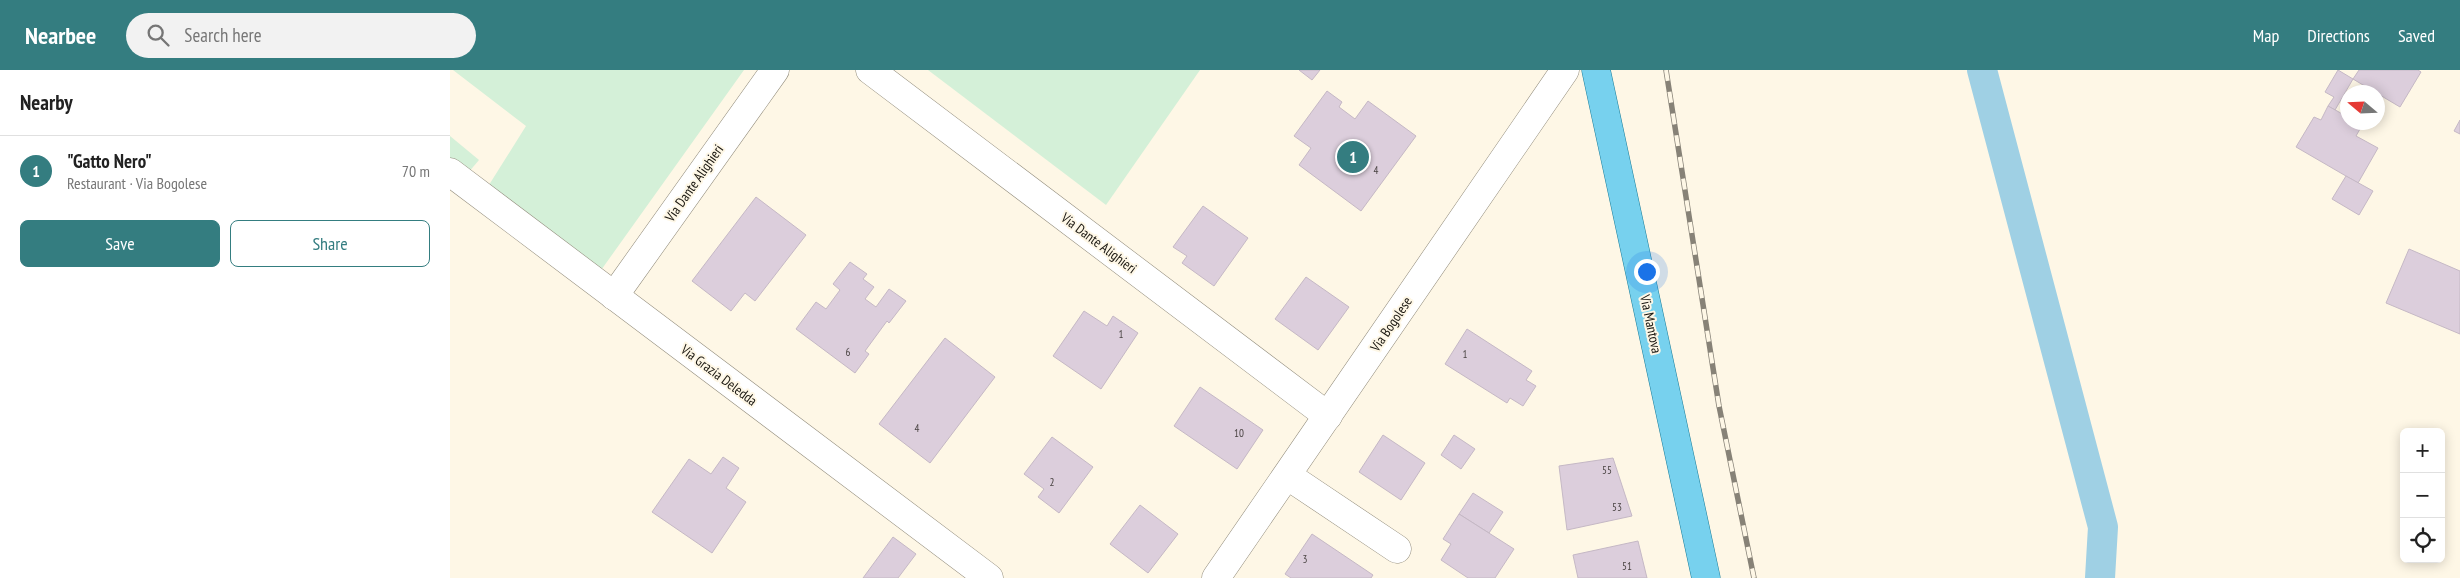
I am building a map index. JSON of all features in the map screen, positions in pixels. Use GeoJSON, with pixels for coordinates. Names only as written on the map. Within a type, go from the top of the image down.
{"type":"FeatureCollection","features":[{"type":"Feature","properties":{"kind":"main road","name":"Via Mantova"},"geometry":{"type":"LineString","coordinates":[[1596,70],[1706,578]]}},
{"type":"Feature","properties":{"kind":"street","name":"Via Dante Alighieri"},"geometry":{"type":"LineString","coordinates":[[614,296],[774,70]]}},
{"type":"Feature","properties":{"kind":"street","name":"Via Dante Alighieri"},"geometry":{"type":"LineString","coordinates":[[870,70],[1328,416]]}},
{"type":"Feature","properties":{"kind":"street","name":"Via Bogolese"},"geometry":{"type":"LineString","coordinates":[[1216,578],[1288,476],[1565,70]]}},
{"type":"Feature","properties":{"kind":"street","name":"Via Grazia Deledda"},"geometry":{"type":"LineString","coordinates":[[450,172],[989,578]]}},
{"type":"Feature","properties":{"kind":"street"},"geometry":{"type":"LineString","coordinates":[[1288,476],[1397,549]]}},
{"type":"Feature","properties":{"kind":"green space"},"geometry":{"type":"Polygon","coordinates":[[[453,70],[744,70],[594,280],[482,196],[526,126],[453,70]]]}},
{"type":"Feature","properties":{"kind":"green space"},"geometry":{"type":"Polygon","coordinates":[[[928,70],[1200,70],[1106,205],[928,70]]]}},
{"type":"Feature","properties":{"kind":"green space"},"geometry":{"type":"Polygon","coordinates":[[[450,136],[479,160],[462,180],[450,172],[450,136]]]}},
{"type":"Feature","properties":{"kind":"building"},"geometry":{"type":"Polygon","coordinates":[[[1299,70],[1320,70],[1312,80],[1299,70]]]}},
{"type":"Feature","properties":{"kind":"building"},"geometry":{"type":"Polygon","coordinates":[[[2338,70],[2353,79],[2350,85],[2340,85],[2340,101],[2335,110],[2328,106],[2334,97],[2325,92],[2338,70]]]}},
{"type":"Feature","properties":{"kind":"building"},"geometry":{"type":"Polygon","coordinates":[[[2359,70],[2418,70],[2421,72],[2400,107],[2385,98],[2385,85],[2363,85],[2353,79],[2359,70]]]}},
{"type":"Feature","properties":{"kind":"building"},"geometry":{"type":"Polygon","coordinates":[[[1327,91],[1342,102],[1339,107],[1355,119],[1368,101],[1416,136],[1361,211],[1299,165],[1311,148],[1294,136],[1327,91]]]}},
{"type":"Feature","properties":{"kind":"building"},"geometry":{"type":"Polygon","coordinates":[[[2328,106],[2340,113],[2340,130],[2359,130],[2356,136],[2378,148],[2358,183],[2296,147],[2314,117],[2321,120],[2328,106]]]}},
{"type":"Feature","properties":{"kind":"building"},"geometry":{"type":"Polygon","coordinates":[[[2460,120],[2460,134],[2454,131],[2460,120]]]}},
{"type":"Feature","properties":{"kind":"building"},"geometry":{"type":"Polygon","coordinates":[[[2346,176],[2373,191],[2359,215],[2332,199],[2346,176]]]}},
{"type":"Feature","properties":{"kind":"building"},"geometry":{"type":"Polygon","coordinates":[[[756,197],[806,235],[755,301],[745,293],[731,311],[692,281],[756,197]]]}},
{"type":"Feature","properties":{"kind":"building"},"geometry":{"type":"Polygon","coordinates":[[[1203,206],[1248,238],[1214,286],[1182,263],[1187,256],[1173,247],[1203,206]]]}},
{"type":"Feature","properties":{"kind":"building"},"geometry":{"type":"Polygon","coordinates":[[[2409,249],[2460,271],[2460,334],[2386,303],[2409,249]]]}},
{"type":"Feature","properties":{"kind":"building"},"geometry":{"type":"Polygon","coordinates":[[[850,262],[867,274],[863,279],[874,287],[865,299],[876,307],[889,289],[906,301],[889,323],[887,321],[865,351],[869,354],[855,373],[796,329],[816,302],[826,309],[840,290],[833,284],[850,262]]]}},
{"type":"Feature","properties":{"kind":"building"},"geometry":{"type":"Polygon","coordinates":[[[1306,277],[1349,307],[1318,350],[1275,319],[1306,277]]]}},
{"type":"Feature","properties":{"kind":"building"},"geometry":{"type":"Polygon","coordinates":[[[1084,311],[1107,326],[1113,316],[1138,333],[1101,389],[1053,356],[1084,311]]]}},
{"type":"Feature","properties":{"kind":"building"},"geometry":{"type":"Polygon","coordinates":[[[1467,329],[1532,371],[1526,380],[1536,386],[1523,406],[1510,398],[1507,403],[1445,364],[1467,329]]]}},
{"type":"Feature","properties":{"kind":"building"},"geometry":{"type":"Polygon","coordinates":[[[945,338],[995,377],[930,463],[879,424],[945,338]]]}},
{"type":"Feature","properties":{"kind":"building"},"geometry":{"type":"Polygon","coordinates":[[[1200,387],[1263,430],[1237,469],[1174,426],[1200,387]]]}},
{"type":"Feature","properties":{"kind":"building"},"geometry":{"type":"Polygon","coordinates":[[[1383,435],[1425,463],[1401,500],[1359,472],[1383,435]]]}},
{"type":"Feature","properties":{"kind":"building"},"geometry":{"type":"Polygon","coordinates":[[[1454,435],[1475,449],[1461,469],[1441,455],[1454,435]]]}},
{"type":"Feature","properties":{"kind":"building"},"geometry":{"type":"Polygon","coordinates":[[[1052,437],[1093,467],[1059,513],[1038,497],[1044,489],[1024,474],[1052,437]]]}},
{"type":"Feature","properties":{"kind":"building"},"geometry":{"type":"Polygon","coordinates":[[[723,457],[739,468],[726,488],[746,502],[712,553],[652,512],[689,459],[711,474],[723,457]]]}},
{"type":"Feature","properties":{"kind":"building"},"geometry":{"type":"Polygon","coordinates":[[[1613,458],[1632,516],[1567,530],[1559,466],[1613,458]]]}},
{"type":"Feature","properties":{"kind":"building"},"geometry":{"type":"Polygon","coordinates":[[[1473,493],[1503,512],[1489,533],[1459,514],[1473,493]]]}},
{"type":"Feature","properties":{"kind":"building"},"geometry":{"type":"Polygon","coordinates":[[[1140,505],[1178,534],[1148,573],[1110,544],[1140,505]]]}},
{"type":"Feature","properties":{"kind":"building"},"geometry":{"type":"Polygon","coordinates":[[[1459,514],[1514,549],[1495,578],[1468,578],[1441,560],[1451,544],[1443,539],[1459,514]]]}},
{"type":"Feature","properties":{"kind":"building"},"geometry":{"type":"Polygon","coordinates":[[[1312,534],[1373,575],[1371,578],[1291,578],[1285,574],[1312,534]]]}},
{"type":"Feature","properties":{"kind":"building"},"geometry":{"type":"Polygon","coordinates":[[[893,537],[916,554],[898,578],[863,578],[893,537]]]}},
{"type":"Feature","properties":{"kind":"building"},"geometry":{"type":"Polygon","coordinates":[[[1638,541],[1647,578],[1578,578],[1573,555],[1638,541]]]}},
{"type":"Feature","properties":{"kind":"waterway"},"geometry":{"type":"LineString","coordinates":[[1982,70],[2103,527],[2100,578]]}},
{"type":"Feature","properties":{"kind":"railway"},"geometry":{"type":"LineString","coordinates":[[1666,70],[1719,406],[1754,578]]}},
{"type":"Feature","properties":{"kind":"place","name":"\"Gatto Nero\""},"geometry":{"type":"Point","coordinates":[1353,157]}}]}
